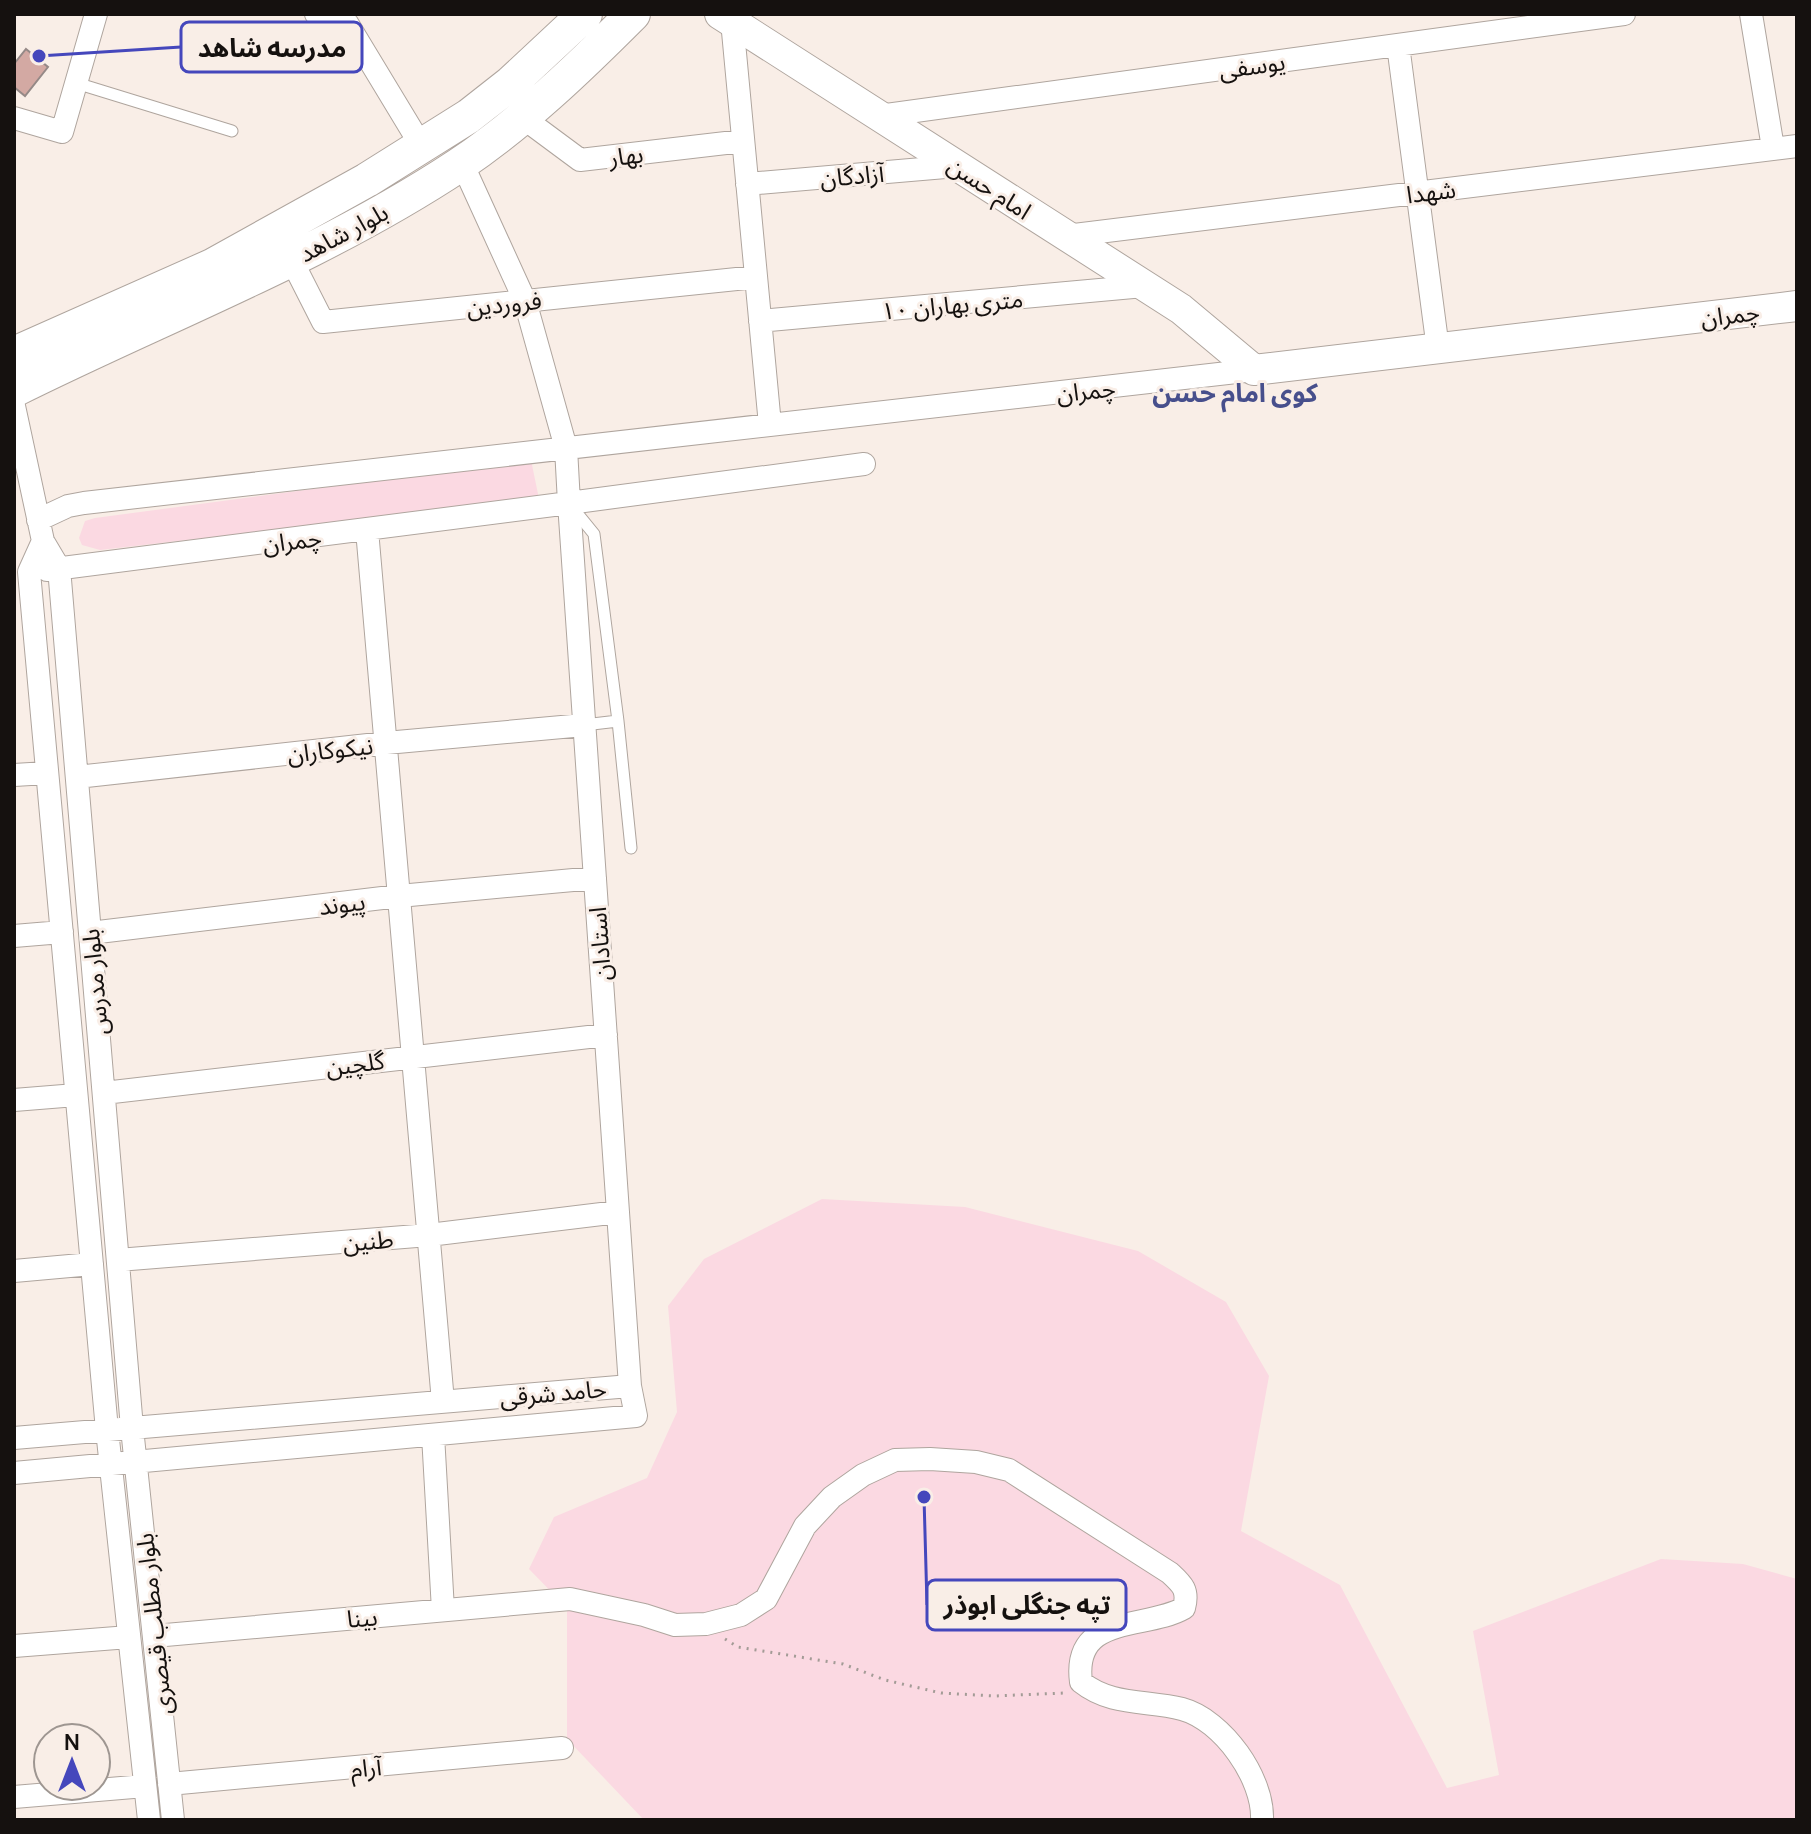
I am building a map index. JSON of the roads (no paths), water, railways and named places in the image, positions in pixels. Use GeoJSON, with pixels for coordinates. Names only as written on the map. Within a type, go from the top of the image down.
{"type":"FeatureCollection","features":[{"type":"Feature","properties":{"kind":"main road","name":"بلوار شاهد"},"geometry":{"type":"LineString","coordinates":[[14,354],[212,266],[367,180],[469,116],[511,83],[585,14]]}},
{"type":"Feature","properties":{"kind":"main road","name":"بلوار شاهد"},"geometry":{"type":"LineString","coordinates":[[14,390],[73,360],[229,291],[414,193],[462,163],[522,117],[578,69],[633,14]]}},
{"type":"Feature","properties":{"kind":"street"},"geometry":{"type":"LineString","coordinates":[[14,118],[62,132],[96,14]]}},
{"type":"Feature","properties":{"kind":"street"},"geometry":{"type":"LineString","coordinates":[[316,14],[347,23],[422,147]]}},
{"type":"Feature","properties":{"kind":"street","name":"یوسفی"},"geometry":{"type":"LineString","coordinates":[[879,116],[1624,14]]}},
{"type":"Feature","properties":{"kind":"street"},"geometry":{"type":"LineString","coordinates":[[1751,14],[1773,148]]}},
{"type":"Feature","properties":{"kind":"street"},"geometry":{"type":"LineString","coordinates":[[726,18],[743,141],[770,425]]}},
{"type":"Feature","properties":{"kind":"street","name":"امام حسن"},"geometry":{"type":"LineString","coordinates":[[726,18],[1181,309],[1254,370]]}},
{"type":"Feature","properties":{"kind":"street"},"geometry":{"type":"LineString","coordinates":[[1398,45],[1438,349]]}},
{"type":"Feature","properties":{"kind":"street","name":"بهار"},"geometry":{"type":"LineString","coordinates":[[522,117],[580,160],[743,141]]}},
{"type":"Feature","properties":{"kind":"street","name":"شهدا"},"geometry":{"type":"LineString","coordinates":[[1066,236],[1797,146]]}},
{"type":"Feature","properties":{"kind":"street"},"geometry":{"type":"LineString","coordinates":[[462,163],[525,301],[566,448],[569,503]]}},
{"type":"Feature","properties":{"kind":"street","name":"آزادگان"},"geometry":{"type":"LineString","coordinates":[[747,184],[957,166]]}},
{"type":"Feature","properties":{"kind":"street","name":"فروردین"},"geometry":{"type":"LineString","coordinates":[[291,259],[323,322],[756,277]]}},
{"type":"Feature","properties":{"kind":"street","name":"۱۰ متری بهاران"},"geometry":{"type":"LineString","coordinates":[[760,321],[1144,286]]}},
{"type":"Feature","properties":{"kind":"street","name":"چمران"},"geometry":{"type":"LineString","coordinates":[[41,530],[68,506],[84,503],[1797,306]]}},
{"type":"Feature","properties":{"kind":"street","name":"بلوار مدرس"},"geometry":{"type":"LineString","coordinates":[[14,406],[41,530],[59,568],[132,1428]]}},
{"type":"Feature","properties":{"kind":"street","name":"چمران"},"geometry":{"type":"LineString","coordinates":[[22,573],[864,464]]}},
{"type":"Feature","properties":{"kind":"street","name":"استادان"},"geometry":{"type":"LineString","coordinates":[[569,503],[630,1386]]}},
{"type":"Feature","properties":{"kind":"street"},"geometry":{"type":"LineString","coordinates":[[22,573],[41,530]]}},
{"type":"Feature","properties":{"kind":"street"},"geometry":{"type":"LineString","coordinates":[[367,530],[443,1402]]}},
{"type":"Feature","properties":{"kind":"street","name":"بلوار مدرس"},"geometry":{"type":"LineString","coordinates":[[22,573],[47,773],[107,1430]]}},
{"type":"Feature","properties":{"kind":"street","name":"نیکوکاران"},"geometry":{"type":"LineString","coordinates":[[77,777],[584,725]]}},
{"type":"Feature","properties":{"kind":"street"},"geometry":{"type":"LineString","coordinates":[[14,775],[47,773]]}},
{"type":"Feature","properties":{"kind":"street","name":"پیوند"},"geometry":{"type":"LineString","coordinates":[[90,933],[399,896],[595,878]]}},
{"type":"Feature","properties":{"kind":"street"},"geometry":{"type":"LineString","coordinates":[[14,936],[62,932]]}},
{"type":"Feature","properties":{"kind":"street","name":"گلچین"},"geometry":{"type":"LineString","coordinates":[[104,1093],[606,1035]]}},
{"type":"Feature","properties":{"kind":"street"},"geometry":{"type":"LineString","coordinates":[[14,1100],[76,1095]]}},
{"type":"Feature","properties":{"kind":"street","name":"طنین"},"geometry":{"type":"LineString","coordinates":[[118,1260],[429,1235],[618,1212]]}},
{"type":"Feature","properties":{"kind":"street"},"geometry":{"type":"LineString","coordinates":[[14,1271],[92,1264]]}},
{"type":"Feature","properties":{"kind":"street","name":"حامد شرقی"},"geometry":{"type":"LineString","coordinates":[[14,1438],[630,1386],[636,1416],[14,1473]]}},
{"type":"Feature","properties":{"kind":"street","name":"بلوار مطلب قیصری"},"geometry":{"type":"LineString","coordinates":[[132,1428],[173,1820]]}},
{"type":"Feature","properties":{"kind":"street","name":"بلوار مطلب قیصری"},"geometry":{"type":"LineString","coordinates":[[107,1430],[149,1820]]}},
{"type":"Feature","properties":{"kind":"street"},"geometry":{"type":"LineString","coordinates":[[433,1435],[443,1610]]}},
{"type":"Feature","properties":{"kind":"street","name":"بینا"},"geometry":{"type":"LineString","coordinates":[[154,1636],[570,1599],[675,1625],[701,1624],[741,1615],[766,1599],[805,1526],[832,1497],[863,1475],[895,1460],[976,1462],[1009,1470],[1184,1585],[1187,1599],[1184,1608],[1173,1614],[1126,1622],[1102,1631],[1084,1651],[1079,1668],[1081,1682],[1093,1692],[1120,1700],[1187,1710],[1208,1724],[1233,1745],[1246,1764],[1256,1784],[1262,1820]]}},
{"type":"Feature","properties":{"kind":"street"},"geometry":{"type":"LineString","coordinates":[[14,1646],[129,1637]]}},
{"type":"Feature","properties":{"kind":"street","name":"آرام"},"geometry":{"type":"LineString","coordinates":[[169,1784],[562,1748]]}},
{"type":"Feature","properties":{"kind":"street"},"geometry":{"type":"LineString","coordinates":[[14,1797],[145,1786]]}},
{"type":"Feature","properties":{"kind":"lane"},"geometry":{"type":"LineString","coordinates":[[76,83],[232,131]]}},
{"type":"Feature","properties":{"kind":"lane"},"geometry":{"type":"LineString","coordinates":[[569,503],[594,534],[631,848]]}},
{"type":"Feature","properties":{"kind":"lane"},"geometry":{"type":"LineString","coordinates":[[584,725],[618,721]]}},
{"type":"Feature","properties":{"kind":"place","name":"مدرسه شاهد"},"geometry":{"type":"Point","coordinates":[39,56]}},
{"type":"Feature","properties":{"kind":"place","name":"تپه جنگلی ابوذر"},"geometry":{"type":"Point","coordinates":[924,1497]}},
{"type":"Feature","properties":{"kind":"district","name":"کوی امام حسن"},"geometry":{"type":"Point","coordinates":[1235,392]}}]}
